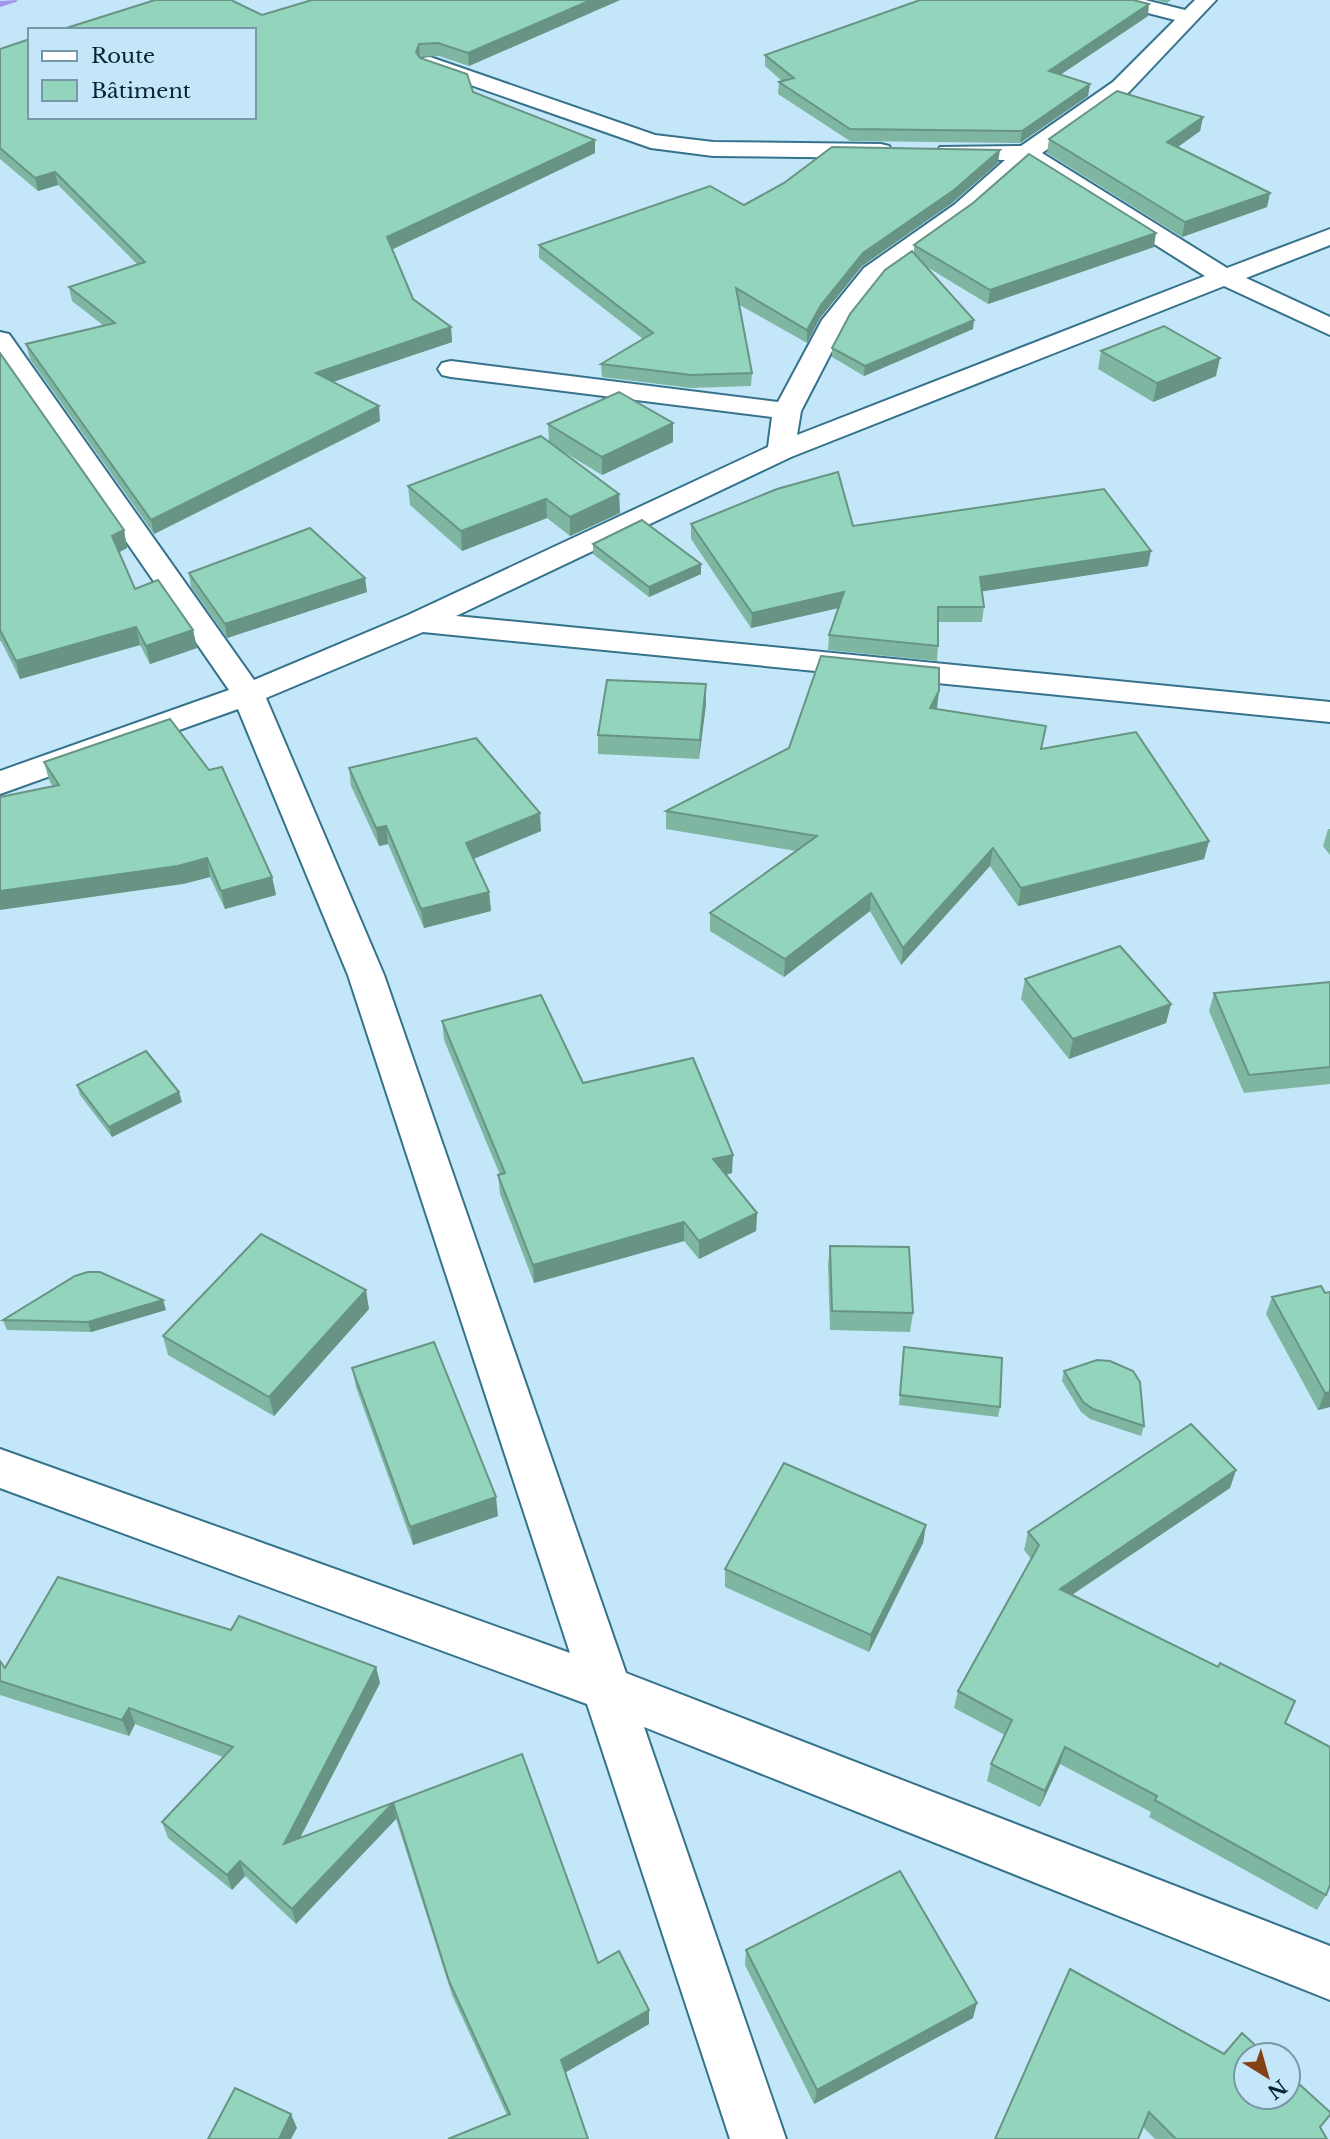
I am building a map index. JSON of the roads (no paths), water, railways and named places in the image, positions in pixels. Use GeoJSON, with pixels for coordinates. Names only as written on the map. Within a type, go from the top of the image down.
{"type":"FeatureCollection","features":[{"type":"Feature","properties":{"kind":"street"},"geometry":{"type":"LineString","coordinates":[[1120,0],[1188,17]]}},
{"type":"Feature","properties":{"kind":"street"},"geometry":{"type":"LineString","coordinates":[[781,451],[787,411],[835,320],[873,272],[962,210],[1026,153],[1121,87],[1206,0]]}},
{"type":"Feature","properties":{"kind":"street"},"geometry":{"type":"LineString","coordinates":[[430,63],[652,141],[713,149],[903,152]]}},
{"type":"Feature","properties":{"kind":"street"},"geometry":{"type":"LineString","coordinates":[[931,152],[1026,153],[1226,278],[1330,327]]}},
{"type":"Feature","properties":{"kind":"street"},"geometry":{"type":"LineString","coordinates":[[0,783],[248,694],[419,622],[781,451],[1330,236]]}},
{"type":"Feature","properties":{"kind":"street"},"geometry":{"type":"LineString","coordinates":[[0,340],[248,694],[366,975],[758,2139]]}},
{"type":"Feature","properties":{"kind":"street"},"geometry":{"type":"LineString","coordinates":[[451,369],[787,411]]}},
{"type":"Feature","properties":{"kind":"street"},"geometry":{"type":"LineString","coordinates":[[419,622],[1330,712]]}},
{"type":"Feature","properties":{"kind":"street"},"geometry":{"type":"LineString","coordinates":[[0,1468],[607,1689],[1330,1973]]}},
{"type":"Feature","properties":{"kind":"waterway"},"geometry":{"type":"LineString","coordinates":[[0,4],[13,0]]}}]}
